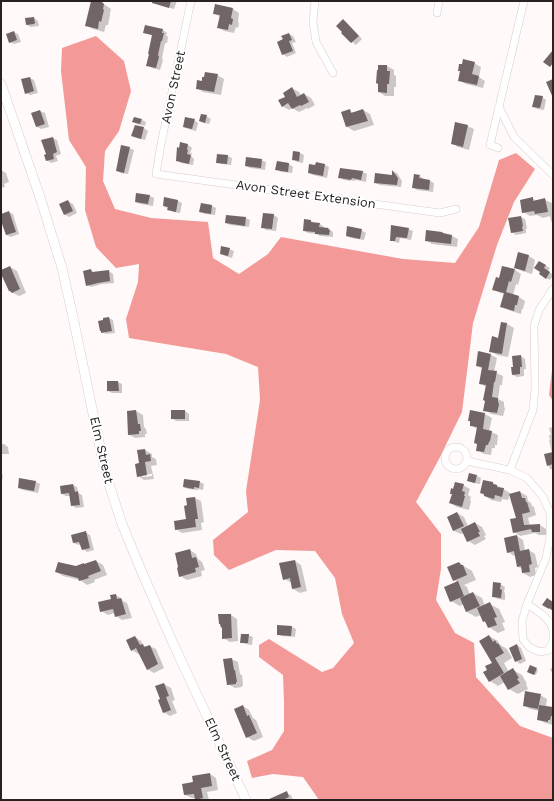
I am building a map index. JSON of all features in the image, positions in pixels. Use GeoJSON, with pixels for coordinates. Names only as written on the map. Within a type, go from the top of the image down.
{"type":"FeatureCollection","features":[{"type":"Feature","properties":{"kind":"street","name":"Avon Street"},"geometry":{"type":"LineString","coordinates":[[156,174],[191,1]]}},
{"type":"Feature","properties":{"kind":"street"},"geometry":{"type":"LineString","coordinates":[[314,1],[313,22],[316,42],[333,73]]}},
{"type":"Feature","properties":{"kind":"street"},"geometry":{"type":"LineString","coordinates":[[437,13],[439,1]]}},
{"type":"Feature","properties":{"kind":"street"},"geometry":{"type":"LineString","coordinates":[[498,148],[490,145],[524,1]]}},
{"type":"Feature","properties":{"kind":"street","name":"Elm Street"},"geometry":{"type":"LineString","coordinates":[[1,84],[41,200],[62,268],[102,457],[122,524],[169,634],[246,800]]}},
{"type":"Feature","properties":{"kind":"street"},"geometry":{"type":"LineString","coordinates":[[499,107],[514,137],[553,175]]}},
{"type":"Feature","properties":{"kind":"street","name":"Avon Street Extension"},"geometry":{"type":"LineString","coordinates":[[156,174],[440,213],[456,209]]}},
{"type":"Feature","properties":{"kind":"street"},"geometry":{"type":"LineString","coordinates":[[510,470],[533,410],[535,388],[534,326],[539,310],[553,289]]}},
{"type":"Feature","properties":{"kind":"street"},"geometry":{"type":"LineString","coordinates":[[467,461],[510,470],[527,478],[543,497],[550,513],[550,537],[546,558],[527,604],[522,621],[523,639],[529,648],[540,652],[550,650],[553,641]]}},
{"type":"Feature","properties":{"kind":"street"},"geometry":{"type":"LineString","coordinates":[[527,604],[537,610],[546,619],[552,628],[553,638]]}},
{"type":"Feature","properties":{"kind":"shaded area"},"geometry":{"type":"Polygon","coordinates":[[[96,36],[124,61],[131,91],[119,131],[105,151],[103,181],[115,209],[151,218],[208,222],[213,258],[239,274],[268,254],[281,237],[403,259],[455,263],[479,227],[499,160],[516,153],[535,169],[514,202],[497,245],[473,323],[462,412],[416,502],[441,534],[441,569],[436,600],[455,633],[474,643],[476,677],[520,726],[553,738],[553,800],[319,800],[303,777],[273,774],[252,778],[247,761],[272,750],[284,731],[283,675],[259,657],[259,645],[269,639],[322,672],[333,668],[354,643],[342,614],[335,578],[315,551],[276,550],[229,570],[214,555],[213,540],[248,512],[246,491],[260,400],[258,367],[226,354],[129,338],[126,319],[138,282],[139,264],[116,268],[96,247],[85,210],[86,167],[69,140],[61,71],[62,48],[96,36]]]}},
{"type":"Feature","properties":{"kind":"shaded area"},"geometry":{"type":"Polygon","coordinates":[[[553,362],[553,401],[549,395],[553,362]]]}},
{"type":"Feature","properties":{"kind":"building"},"geometry":{"type":"Polygon","coordinates":[[[91,1],[101,1],[104,4],[104,10],[101,22],[99,21],[98,29],[85,26],[91,1]]]}},
{"type":"Feature","properties":{"kind":"building"},"geometry":{"type":"Polygon","coordinates":[[[152,1],[171,1],[169,8],[152,3],[152,1]]]}},
{"type":"Feature","properties":{"kind":"building"},"geometry":{"type":"Polygon","coordinates":[[[215,4],[233,8],[231,18],[233,19],[232,25],[229,24],[228,30],[217,28],[220,15],[213,14],[215,4]]]}},
{"type":"Feature","properties":{"kind":"building"},"geometry":{"type":"Polygon","coordinates":[[[34,17],[34,24],[26,25],[25,18],[34,17]]]}},
{"type":"Feature","properties":{"kind":"building"},"geometry":{"type":"Polygon","coordinates":[[[343,19],[359,36],[351,43],[336,26],[343,19]]]}},
{"type":"Feature","properties":{"kind":"building"},"geometry":{"type":"Polygon","coordinates":[[[145,25],[163,29],[162,33],[164,33],[156,68],[146,66],[152,35],[143,33],[145,25]]]}},
{"type":"Feature","properties":{"kind":"building"},"geometry":{"type":"Polygon","coordinates":[[[14,31],[17,40],[9,43],[6,34],[14,31]]]}},
{"type":"Feature","properties":{"kind":"building"},"geometry":{"type":"Polygon","coordinates":[[[289,33],[292,40],[289,41],[293,51],[282,55],[277,42],[283,39],[281,36],[289,33]]]}},
{"type":"Feature","properties":{"kind":"building"},"geometry":{"type":"Polygon","coordinates":[[[553,50],[553,63],[550,67],[543,62],[553,50]]]}},
{"type":"Feature","properties":{"kind":"building"},"geometry":{"type":"Polygon","coordinates":[[[463,59],[475,62],[472,74],[479,76],[477,85],[458,81],[460,71],[458,71],[459,64],[462,64],[463,59]]]}},
{"type":"Feature","properties":{"kind":"building"},"geometry":{"type":"Polygon","coordinates":[[[378,65],[387,65],[387,71],[390,71],[389,84],[387,84],[387,93],[378,92],[378,84],[376,83],[378,65]]]}},
{"type":"Feature","properties":{"kind":"building"},"geometry":{"type":"Polygon","coordinates":[[[205,72],[218,74],[214,92],[196,89],[197,80],[202,81],[202,77],[204,77],[205,72]]]}},
{"type":"Feature","properties":{"kind":"building"},"geometry":{"type":"Polygon","coordinates":[[[30,77],[34,91],[25,94],[21,79],[30,77]]]}},
{"type":"Feature","properties":{"kind":"building"},"geometry":{"type":"Polygon","coordinates":[[[553,79],[553,98],[546,82],[553,79]]]}},
{"type":"Feature","properties":{"kind":"building"},"geometry":{"type":"Polygon","coordinates":[[[292,87],[297,97],[304,93],[309,102],[292,109],[288,103],[282,107],[278,100],[285,97],[283,93],[292,87]]]}},
{"type":"Feature","properties":{"kind":"building"},"geometry":{"type":"Polygon","coordinates":[[[535,95],[543,96],[540,108],[532,107],[535,95]]]}},
{"type":"Feature","properties":{"kind":"building"},"geometry":{"type":"Polygon","coordinates":[[[350,109],[351,113],[363,109],[368,121],[346,127],[341,112],[350,109]]]}},
{"type":"Feature","properties":{"kind":"building"},"geometry":{"type":"Polygon","coordinates":[[[40,110],[45,124],[36,127],[31,113],[40,110]]]}},
{"type":"Feature","properties":{"kind":"building"},"geometry":{"type":"Polygon","coordinates":[[[201,114],[207,115],[205,123],[199,121],[201,114]]]}},
{"type":"Feature","properties":{"kind":"building"},"geometry":{"type":"Polygon","coordinates":[[[134,117],[142,119],[140,124],[132,122],[134,117]]]}},
{"type":"Feature","properties":{"kind":"building"},"geometry":{"type":"Polygon","coordinates":[[[185,117],[195,119],[192,129],[183,127],[185,117]]]}},
{"type":"Feature","properties":{"kind":"building"},"geometry":{"type":"Polygon","coordinates":[[[455,122],[468,125],[463,147],[451,144],[455,122]]]}},
{"type":"Feature","properties":{"kind":"building"},"geometry":{"type":"Polygon","coordinates":[[[135,125],[144,127],[141,139],[131,136],[135,125]]]}},
{"type":"Feature","properties":{"kind":"building"},"geometry":{"type":"Polygon","coordinates":[[[53,137],[57,152],[53,154],[54,159],[46,161],[44,155],[46,154],[41,140],[53,137]]]}},
{"type":"Feature","properties":{"kind":"building"},"geometry":{"type":"Polygon","coordinates":[[[180,142],[188,144],[187,154],[191,155],[189,164],[176,161],[177,147],[179,148],[180,142]]]}},
{"type":"Feature","properties":{"kind":"building"},"geometry":{"type":"Polygon","coordinates":[[[121,145],[130,147],[124,173],[116,171],[121,145]]]}},
{"type":"Feature","properties":{"kind":"building"},"geometry":{"type":"Polygon","coordinates":[[[293,151],[300,152],[299,161],[292,160],[293,151]]]}},
{"type":"Feature","properties":{"kind":"building"},"geometry":{"type":"Polygon","coordinates":[[[217,154],[228,155],[227,164],[216,163],[217,154]]]}},
{"type":"Feature","properties":{"kind":"building"},"geometry":{"type":"Polygon","coordinates":[[[246,157],[262,159],[261,168],[245,166],[246,157]]]}},
{"type":"Feature","properties":{"kind":"building"},"geometry":{"type":"Polygon","coordinates":[[[277,161],[289,163],[288,172],[275,170],[277,161]]]}},
{"type":"Feature","properties":{"kind":"building"},"geometry":{"type":"Polygon","coordinates":[[[316,162],[325,164],[323,176],[308,173],[309,164],[315,165],[316,162]]]}},
{"type":"Feature","properties":{"kind":"building"},"geometry":{"type":"Polygon","coordinates":[[[340,168],[363,171],[361,180],[352,178],[351,180],[338,178],[340,168]]]}},
{"type":"Feature","properties":{"kind":"building"},"geometry":{"type":"Polygon","coordinates":[[[392,170],[398,178],[397,185],[374,183],[375,173],[392,175],[392,170]]]}},
{"type":"Feature","properties":{"kind":"building"},"geometry":{"type":"Polygon","coordinates":[[[414,174],[420,175],[419,178],[430,180],[429,190],[412,188],[414,174]]]}},
{"type":"Feature","properties":{"kind":"building"},"geometry":{"type":"Polygon","coordinates":[[[136,193],[150,195],[148,204],[135,202],[136,193]]]}},
{"type":"Feature","properties":{"kind":"building"},"geometry":{"type":"Polygon","coordinates":[[[164,197],[178,200],[176,212],[167,210],[168,207],[163,206],[164,197]]]}},
{"type":"Feature","properties":{"kind":"building"},"geometry":{"type":"Polygon","coordinates":[[[533,197],[533,201],[545,198],[548,212],[535,214],[534,211],[522,213],[520,200],[533,197]]]}},
{"type":"Feature","properties":{"kind":"building"},"geometry":{"type":"Polygon","coordinates":[[[68,200],[73,211],[64,215],[59,204],[68,200]]]}},
{"type":"Feature","properties":{"kind":"building"},"geometry":{"type":"Polygon","coordinates":[[[201,203],[212,205],[211,214],[199,212],[201,203]]]}},
{"type":"Feature","properties":{"kind":"building"},"geometry":{"type":"Polygon","coordinates":[[[9,211],[16,232],[6,235],[1,221],[1,214],[9,211]]]}},
{"type":"Feature","properties":{"kind":"building"},"geometry":{"type":"Polygon","coordinates":[[[263,213],[274,214],[272,229],[261,228],[263,213]]]}},
{"type":"Feature","properties":{"kind":"building"},"geometry":{"type":"Polygon","coordinates":[[[226,215],[246,217],[245,226],[225,223],[226,215]]]}},
{"type":"Feature","properties":{"kind":"building"},"geometry":{"type":"Polygon","coordinates":[[[521,216],[523,231],[511,233],[508,218],[521,216]]]}},
{"type":"Feature","properties":{"kind":"building"},"geometry":{"type":"Polygon","coordinates":[[[304,219],[311,220],[311,222],[320,223],[319,227],[329,228],[329,235],[303,231],[304,219]]]}},
{"type":"Feature","properties":{"kind":"building"},"geometry":{"type":"Polygon","coordinates":[[[391,225],[409,228],[407,238],[396,237],[395,241],[390,241],[391,225]]]}},
{"type":"Feature","properties":{"kind":"building"},"geometry":{"type":"Polygon","coordinates":[[[347,226],[362,229],[360,239],[346,236],[347,226]]]}},
{"type":"Feature","properties":{"kind":"building"},"geometry":{"type":"Polygon","coordinates":[[[426,230],[452,235],[451,244],[425,241],[426,230]]]}},
{"type":"Feature","properties":{"kind":"building"},"geometry":{"type":"Polygon","coordinates":[[[221,246],[230,248],[228,256],[220,254],[221,246]]]}},
{"type":"Feature","properties":{"kind":"building"},"geometry":{"type":"Polygon","coordinates":[[[518,252],[529,255],[525,271],[514,268],[518,252]]]}},
{"type":"Feature","properties":{"kind":"building"},"geometry":{"type":"Polygon","coordinates":[[[539,261],[546,265],[544,268],[550,272],[546,279],[534,268],[539,261]]]}},
{"type":"Feature","properties":{"kind":"building"},"geometry":{"type":"Polygon","coordinates":[[[10,266],[20,289],[12,293],[9,291],[1,274],[1,270],[10,266]]]}},
{"type":"Feature","properties":{"kind":"building"},"geometry":{"type":"Polygon","coordinates":[[[502,266],[515,269],[511,282],[509,281],[506,292],[519,296],[514,311],[500,307],[504,293],[492,290],[496,277],[499,278],[502,266]]]}},
{"type":"Feature","properties":{"kind":"building"},"geometry":{"type":"Polygon","coordinates":[[[91,269],[92,272],[109,270],[110,281],[86,286],[83,271],[91,269]]]}},
{"type":"Feature","properties":{"kind":"building"},"geometry":{"type":"Polygon","coordinates":[[[109,317],[112,331],[101,333],[98,321],[109,317]]]}},
{"type":"Feature","properties":{"kind":"building"},"geometry":{"type":"Polygon","coordinates":[[[501,322],[507,323],[502,354],[489,352],[492,336],[498,338],[501,322]]]}},
{"type":"Feature","properties":{"kind":"building"},"geometry":{"type":"Polygon","coordinates":[[[478,351],[491,354],[488,370],[497,371],[492,397],[498,398],[499,404],[497,413],[483,411],[485,401],[483,400],[486,385],[479,384],[482,367],[476,366],[478,351]]]}},
{"type":"Feature","properties":{"kind":"building"},"geometry":{"type":"Polygon","coordinates":[[[521,355],[522,367],[520,367],[520,374],[512,375],[512,356],[521,355]]]}},
{"type":"Feature","properties":{"kind":"building"},"geometry":{"type":"Polygon","coordinates":[[[107,381],[118,381],[119,391],[107,391],[107,381]]]}},
{"type":"Feature","properties":{"kind":"building"},"geometry":{"type":"Polygon","coordinates":[[[136,410],[138,424],[140,424],[141,431],[139,431],[139,434],[128,435],[127,411],[136,410]]]}},
{"type":"Feature","properties":{"kind":"building"},"geometry":{"type":"Polygon","coordinates":[[[171,410],[185,410],[185,419],[171,419],[171,410]]]}},
{"type":"Feature","properties":{"kind":"building"},"geometry":{"type":"Polygon","coordinates":[[[470,410],[485,413],[483,429],[492,431],[490,441],[488,445],[486,445],[484,452],[476,451],[477,444],[474,443],[477,427],[470,426],[470,421],[468,421],[470,410]]]}},
{"type":"Feature","properties":{"kind":"building"},"geometry":{"type":"Polygon","coordinates":[[[145,449],[146,455],[150,454],[151,461],[145,462],[147,475],[137,477],[135,464],[139,463],[137,450],[145,449]]]}},
{"type":"Feature","properties":{"kind":"building"},"geometry":{"type":"Polygon","coordinates":[[[553,452],[553,464],[547,466],[544,454],[553,452]]]}},
{"type":"Feature","properties":{"kind":"building"},"geometry":{"type":"Polygon","coordinates":[[[469,473],[477,475],[475,483],[467,481],[469,473]]]}},
{"type":"Feature","properties":{"kind":"building"},"geometry":{"type":"Polygon","coordinates":[[[19,478],[36,481],[34,491],[18,488],[19,478]]]}},
{"type":"Feature","properties":{"kind":"building"},"geometry":{"type":"Polygon","coordinates":[[[184,479],[200,481],[199,488],[194,487],[194,489],[183,487],[184,479]]]}},
{"type":"Feature","properties":{"kind":"building"},"geometry":{"type":"Polygon","coordinates":[[[483,480],[493,482],[493,484],[497,485],[497,487],[504,488],[502,497],[495,495],[494,499],[480,493],[483,480]]]}},
{"type":"Feature","properties":{"kind":"building"},"geometry":{"type":"Polygon","coordinates":[[[455,482],[464,484],[462,491],[465,492],[465,496],[462,507],[449,503],[452,494],[450,494],[451,488],[453,489],[455,482]]]}},
{"type":"Feature","properties":{"kind":"building"},"geometry":{"type":"Polygon","coordinates":[[[73,484],[75,492],[78,491],[80,505],[71,506],[69,493],[61,494],[60,486],[73,484]]]}},
{"type":"Feature","properties":{"kind":"building"},"geometry":{"type":"Polygon","coordinates":[[[520,491],[522,498],[525,498],[527,502],[530,512],[522,514],[524,525],[540,524],[540,532],[532,532],[531,529],[513,533],[510,519],[516,518],[509,494],[520,491]]]}},
{"type":"Feature","properties":{"kind":"building"},"geometry":{"type":"Polygon","coordinates":[[[195,497],[198,519],[195,519],[196,527],[175,530],[174,521],[186,519],[184,506],[187,505],[186,498],[195,497]]]}},
{"type":"Feature","properties":{"kind":"building"},"geometry":{"type":"Polygon","coordinates":[[[457,512],[464,526],[453,531],[447,517],[457,512]]]}},
{"type":"Feature","properties":{"kind":"building"},"geometry":{"type":"Polygon","coordinates":[[[475,522],[480,532],[478,532],[480,536],[467,542],[461,529],[475,522]]]}},
{"type":"Feature","properties":{"kind":"building"},"geometry":{"type":"Polygon","coordinates":[[[86,531],[90,548],[82,550],[79,542],[73,543],[71,535],[86,531]]]}},
{"type":"Feature","properties":{"kind":"building"},"geometry":{"type":"Polygon","coordinates":[[[517,535],[520,551],[529,549],[532,564],[529,565],[530,572],[522,573],[521,566],[517,567],[514,551],[507,553],[504,538],[517,535]]]}},
{"type":"Feature","properties":{"kind":"building"},"geometry":{"type":"Polygon","coordinates":[[[190,549],[192,558],[196,557],[199,567],[195,568],[196,572],[179,577],[175,553],[190,549]]]}},
{"type":"Feature","properties":{"kind":"building"},"geometry":{"type":"Polygon","coordinates":[[[96,560],[101,571],[88,576],[89,578],[79,581],[78,578],[55,572],[58,562],[76,566],[96,560]]]}},
{"type":"Feature","properties":{"kind":"building"},"geometry":{"type":"Polygon","coordinates":[[[295,560],[301,587],[292,589],[290,578],[283,580],[279,563],[295,560]]]}},
{"type":"Feature","properties":{"kind":"building"},"geometry":{"type":"Polygon","coordinates":[[[459,562],[463,565],[467,575],[453,581],[447,567],[459,562]]]}},
{"type":"Feature","properties":{"kind":"building"},"geometry":{"type":"Polygon","coordinates":[[[458,581],[464,596],[450,602],[444,587],[458,581]]]}},
{"type":"Feature","properties":{"kind":"building"},"geometry":{"type":"Polygon","coordinates":[[[493,582],[501,583],[501,598],[492,597],[493,582]]]}},
{"type":"Feature","properties":{"kind":"building"},"geometry":{"type":"Polygon","coordinates":[[[473,592],[480,606],[466,612],[460,598],[473,592]]]}},
{"type":"Feature","properties":{"kind":"building"},"geometry":{"type":"Polygon","coordinates":[[[116,594],[117,599],[121,598],[126,614],[115,617],[113,609],[100,612],[98,602],[111,599],[110,595],[116,594]]]}},
{"type":"Feature","properties":{"kind":"building"},"geometry":{"type":"Polygon","coordinates":[[[547,598],[553,602],[553,611],[542,605],[547,598]]]}},
{"type":"Feature","properties":{"kind":"building"},"geometry":{"type":"Polygon","coordinates":[[[490,602],[497,617],[494,618],[497,625],[488,628],[485,621],[483,622],[477,608],[490,602]]]}},
{"type":"Feature","properties":{"kind":"building"},"geometry":{"type":"Polygon","coordinates":[[[218,614],[231,614],[232,638],[222,639],[222,627],[221,628],[219,624],[218,614]]]}},
{"type":"Feature","properties":{"kind":"building"},"geometry":{"type":"Polygon","coordinates":[[[277,625],[292,626],[291,636],[277,635],[277,625]]]}},
{"type":"Feature","properties":{"kind":"building"},"geometry":{"type":"Polygon","coordinates":[[[241,634],[249,634],[248,643],[240,643],[241,634]]]}},
{"type":"Feature","properties":{"kind":"building"},"geometry":{"type":"Polygon","coordinates":[[[489,635],[493,642],[495,640],[497,644],[498,643],[504,653],[495,658],[504,673],[489,682],[483,672],[487,670],[485,666],[492,663],[479,641],[489,635]]]}},
{"type":"Feature","properties":{"kind":"building"},"geometry":{"type":"Polygon","coordinates":[[[135,636],[140,645],[143,644],[144,647],[150,645],[158,664],[147,670],[136,648],[131,651],[126,640],[135,636]]]}},
{"type":"Feature","properties":{"kind":"building"},"geometry":{"type":"Polygon","coordinates":[[[517,644],[522,659],[515,662],[509,648],[517,644]]]}},
{"type":"Feature","properties":{"kind":"building"},"geometry":{"type":"Polygon","coordinates":[[[232,658],[237,682],[236,684],[227,685],[223,659],[232,658]]]}},
{"type":"Feature","properties":{"kind":"building"},"geometry":{"type":"Polygon","coordinates":[[[530,665],[537,668],[534,675],[527,672],[530,665]]]}},
{"type":"Feature","properties":{"kind":"building"},"geometry":{"type":"Polygon","coordinates":[[[513,668],[519,678],[517,679],[520,683],[508,690],[500,676],[513,668]]]}},
{"type":"Feature","properties":{"kind":"building"},"geometry":{"type":"Polygon","coordinates":[[[164,683],[169,696],[166,697],[171,710],[163,713],[155,686],[164,683]]]}},
{"type":"Feature","properties":{"kind":"building"},"geometry":{"type":"Polygon","coordinates":[[[525,691],[541,694],[538,709],[523,706],[525,691]]]}},
{"type":"Feature","properties":{"kind":"building"},"geometry":{"type":"Polygon","coordinates":[[[243,705],[247,716],[249,715],[257,733],[246,738],[234,709],[243,705]]]}},
{"type":"Feature","properties":{"kind":"building"},"geometry":{"type":"Polygon","coordinates":[[[539,705],[553,707],[553,716],[551,716],[548,722],[537,720],[539,705]]]}},
{"type":"Feature","properties":{"kind":"building"},"geometry":{"type":"Polygon","coordinates":[[[210,773],[212,786],[201,788],[203,798],[195,800],[194,794],[184,795],[182,784],[193,782],[192,776],[210,773]]]}},
{"type":"Feature","properties":{"kind":"building"},"geometry":{"type":"Polygon","coordinates":[[[287,791],[289,797],[283,800],[267,800],[287,791]]]}}]}
